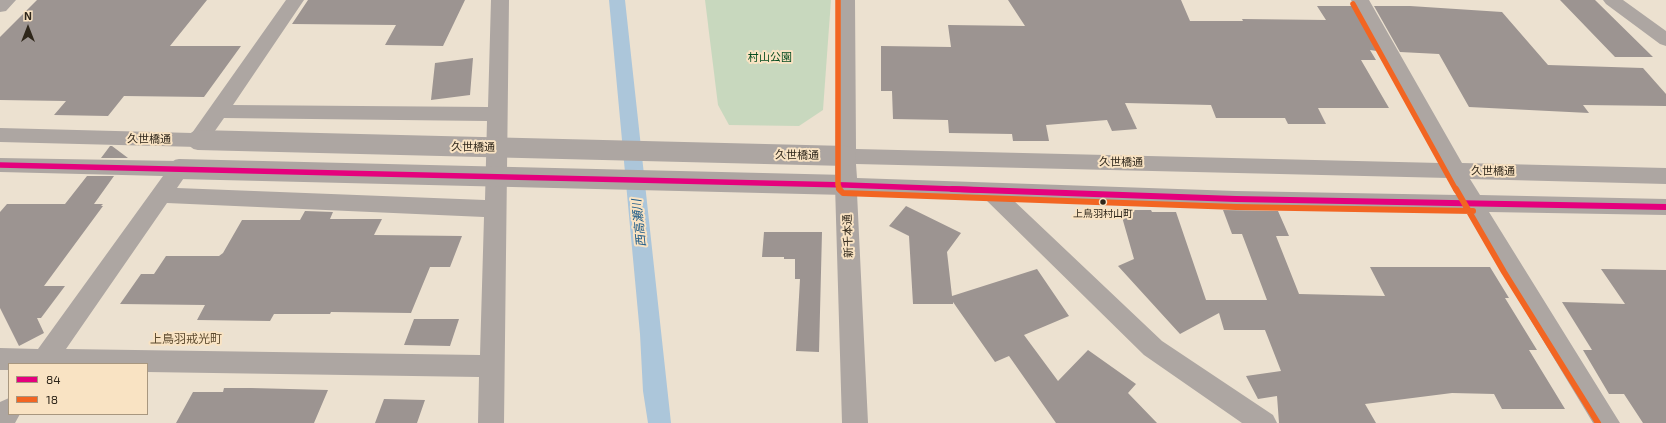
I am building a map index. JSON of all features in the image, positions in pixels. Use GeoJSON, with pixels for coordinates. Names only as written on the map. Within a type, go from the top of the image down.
{"type":"FeatureCollection","features":[{"type":"Feature","properties":{"kind":"street"},"geometry":{"type":"LineString","coordinates":[[0,7],[7,0]]}},
{"type":"Feature","properties":{"kind":"street"},"geometry":{"type":"LineString","coordinates":[[198,140],[295,0]]}},
{"type":"Feature","properties":{"kind":"street"},"geometry":{"type":"LineString","coordinates":[[491,423],[500,0]]}},
{"type":"Feature","properties":{"kind":"street","name":"新千本通"},"geometry":{"type":"LineString","coordinates":[[846,0],[846,185],[855,423]]}},
{"type":"Feature","properties":{"kind":"street"},"geometry":{"type":"LineString","coordinates":[[1360,0],[1473,203],[1515,275],[1607,423]]}},
{"type":"Feature","properties":{"kind":"street"},"geometry":{"type":"LineString","coordinates":[[1612,0],[1666,40]]}},
{"type":"Feature","properties":{"kind":"street"},"geometry":{"type":"LineString","coordinates":[[218,111],[497,114]]}},
{"type":"Feature","properties":{"kind":"street","name":"久世橋通"},"geometry":{"type":"LineString","coordinates":[[0,135],[1666,176]]}},
{"type":"Feature","properties":{"kind":"street"},"geometry":{"type":"LineString","coordinates":[[0,164],[846,185],[1228,199],[1666,207]]}},
{"type":"Feature","properties":{"kind":"street"},"geometry":{"type":"LineString","coordinates":[[44,362],[179,169]]}},
{"type":"Feature","properties":{"kind":"street"},"geometry":{"type":"LineString","coordinates":[[990,191],[1153,348],[1264,423]]}},
{"type":"Feature","properties":{"kind":"street"},"geometry":{"type":"LineString","coordinates":[[161,194],[495,209]]}},
{"type":"Feature","properties":{"kind":"street"},"geometry":{"type":"LineString","coordinates":[[0,359],[44,362],[492,366]]}},
{"type":"Feature","properties":{"kind":"street"},"geometry":{"type":"LineString","coordinates":[[0,423],[8,411]]}},
{"type":"Feature","properties":{"kind":"green space","name":"村山公園"},"geometry":{"type":"Polygon","coordinates":[[[705,0],[831,0],[823,110],[799,126],[729,125],[718,105],[705,0]]]}},
{"type":"Feature","properties":{"kind":"water","name":"西高瀬川"},"geometry":{"type":"Polygon","coordinates":[[[609,0],[625,0],[671,423],[648,423],[643,391],[640,334],[609,0]]]}},
{"type":"Feature","properties":{"kind":"building"},"geometry":{"type":"Polygon","coordinates":[[[37,0],[207,0],[170,46],[241,46],[204,97],[124,96],[108,116],[54,115],[66,101],[0,100],[0,37],[37,0]]]}},
{"type":"Feature","properties":{"kind":"building"},"geometry":{"type":"Polygon","coordinates":[[[308,0],[465,0],[443,46],[385,45],[396,25],[292,24],[308,0]]]}},
{"type":"Feature","properties":{"kind":"building"},"geometry":{"type":"Polygon","coordinates":[[[1008,0],[1181,0],[1190,21],[1243,21],[1242,19],[1326,20],[1317,6],[1353,6],[1377,51],[1370,50],[1376,60],[1361,60],[1389,108],[1318,108],[1326,124],[1288,124],[1285,118],[1216,118],[1211,105],[1125,103],[1137,129],[1112,131],[1107,120],[1046,125],[1049,141],[1013,141],[1012,134],[949,133],[948,120],[893,119],[892,91],[881,91],[881,46],[951,47],[948,25],[1025,26],[1008,0]]]}},
{"type":"Feature","properties":{"kind":"building"},"geometry":{"type":"Polygon","coordinates":[[[1560,0],[1595,0],[1653,57],[1615,57],[1560,0]]]}},
{"type":"Feature","properties":{"kind":"building"},"geometry":{"type":"Polygon","coordinates":[[[1374,6],[1410,6],[1502,12],[1548,65],[1643,68],[1666,94],[1666,106],[1583,105],[1589,113],[1469,107],[1439,54],[1400,52],[1374,6]]]}},
{"type":"Feature","properties":{"kind":"building"},"geometry":{"type":"Polygon","coordinates":[[[473,58],[470,95],[431,100],[435,63],[473,58]]]}},
{"type":"Feature","properties":{"kind":"building"},"geometry":{"type":"Polygon","coordinates":[[[110,146],[112,146],[128,158],[101,158],[110,146]]]}},
{"type":"Feature","properties":{"kind":"building"},"geometry":{"type":"Polygon","coordinates":[[[87,176],[114,176],[94,204],[103,204],[101,206],[103,206],[44,286],[65,286],[41,318],[37,318],[44,333],[19,346],[0,308],[0,212],[7,204],[65,204],[87,176]]]}},
{"type":"Feature","properties":{"kind":"building"},"geometry":{"type":"Polygon","coordinates":[[[906,206],[961,233],[947,252],[952,296],[1037,269],[1069,316],[1024,335],[1058,381],[1088,350],[1136,384],[1128,393],[1157,423],[1056,423],[1009,356],[995,362],[953,302],[953,304],[913,304],[909,236],[889,226],[906,206]]]}},
{"type":"Feature","properties":{"kind":"building"},"geometry":{"type":"Polygon","coordinates":[[[1120,210],[1176,212],[1206,300],[1267,300],[1242,234],[1232,234],[1223,210],[1278,211],[1289,236],[1276,236],[1299,294],[1385,296],[1370,267],[1490,267],[1509,298],[1505,298],[1537,350],[1529,350],[1565,409],[1502,409],[1494,394],[1452,393],[1365,404],[1376,423],[1279,423],[1277,396],[1258,399],[1246,376],[1281,371],[1265,330],[1224,330],[1219,313],[1180,334],[1118,266],[1134,259],[1120,210]]]}},
{"type":"Feature","properties":{"kind":"building"},"geometry":{"type":"Polygon","coordinates":[[[305,211],[333,212],[330,219],[382,219],[374,235],[462,236],[450,267],[430,267],[411,313],[331,312],[330,314],[274,314],[270,321],[197,320],[205,305],[120,304],[141,274],[154,274],[166,256],[219,256],[223,253],[242,220],[300,220],[305,211]]]}},
{"type":"Feature","properties":{"kind":"building"},"geometry":{"type":"Polygon","coordinates":[[[764,232],[822,232],[819,352],[796,351],[800,279],[795,279],[795,259],[784,259],[784,257],[762,257],[764,232]]]}},
{"type":"Feature","properties":{"kind":"building"},"geometry":{"type":"Polygon","coordinates":[[[1601,269],[1666,270],[1666,423],[1643,423],[1624,394],[1609,394],[1583,350],[1592,350],[1562,302],[1625,304],[1601,269]]]}},
{"type":"Feature","properties":{"kind":"building"},"geometry":{"type":"Polygon","coordinates":[[[414,319],[459,319],[450,346],[404,345],[414,319]]]}},
{"type":"Feature","properties":{"kind":"building"},"geometry":{"type":"Polygon","coordinates":[[[224,388],[328,390],[314,423],[176,423],[193,392],[223,392],[224,388]]]}},
{"type":"Feature","properties":{"kind":"building"},"geometry":{"type":"Polygon","coordinates":[[[384,399],[425,400],[417,423],[375,423],[384,399]]]}},
{"type":"Feature","properties":{"kind":"transit line","name":"18"},"geometry":{"type":"LineString","coordinates":[[838,0],[838,185],[839,189],[843,193],[1236,207],[1473,211]]}},
{"type":"Feature","properties":{"kind":"transit line","name":"18"},"geometry":{"type":"LineString","coordinates":[[1353,4],[1504,272],[1598,423]]}},
{"type":"Feature","properties":{"kind":"transit line","name":"84"},"geometry":{"type":"LineString","coordinates":[[0,165],[846,185],[1236,199],[1666,207]]}},
{"type":"Feature","properties":{"kind":"place","name":"上鳥羽村山町"},"geometry":{"type":"Point","coordinates":[1103,202]}},
{"type":"Feature","properties":{"kind":"district","name":"上鳥羽戒光町"},"geometry":{"type":"Point","coordinates":[186,339]}}]}
